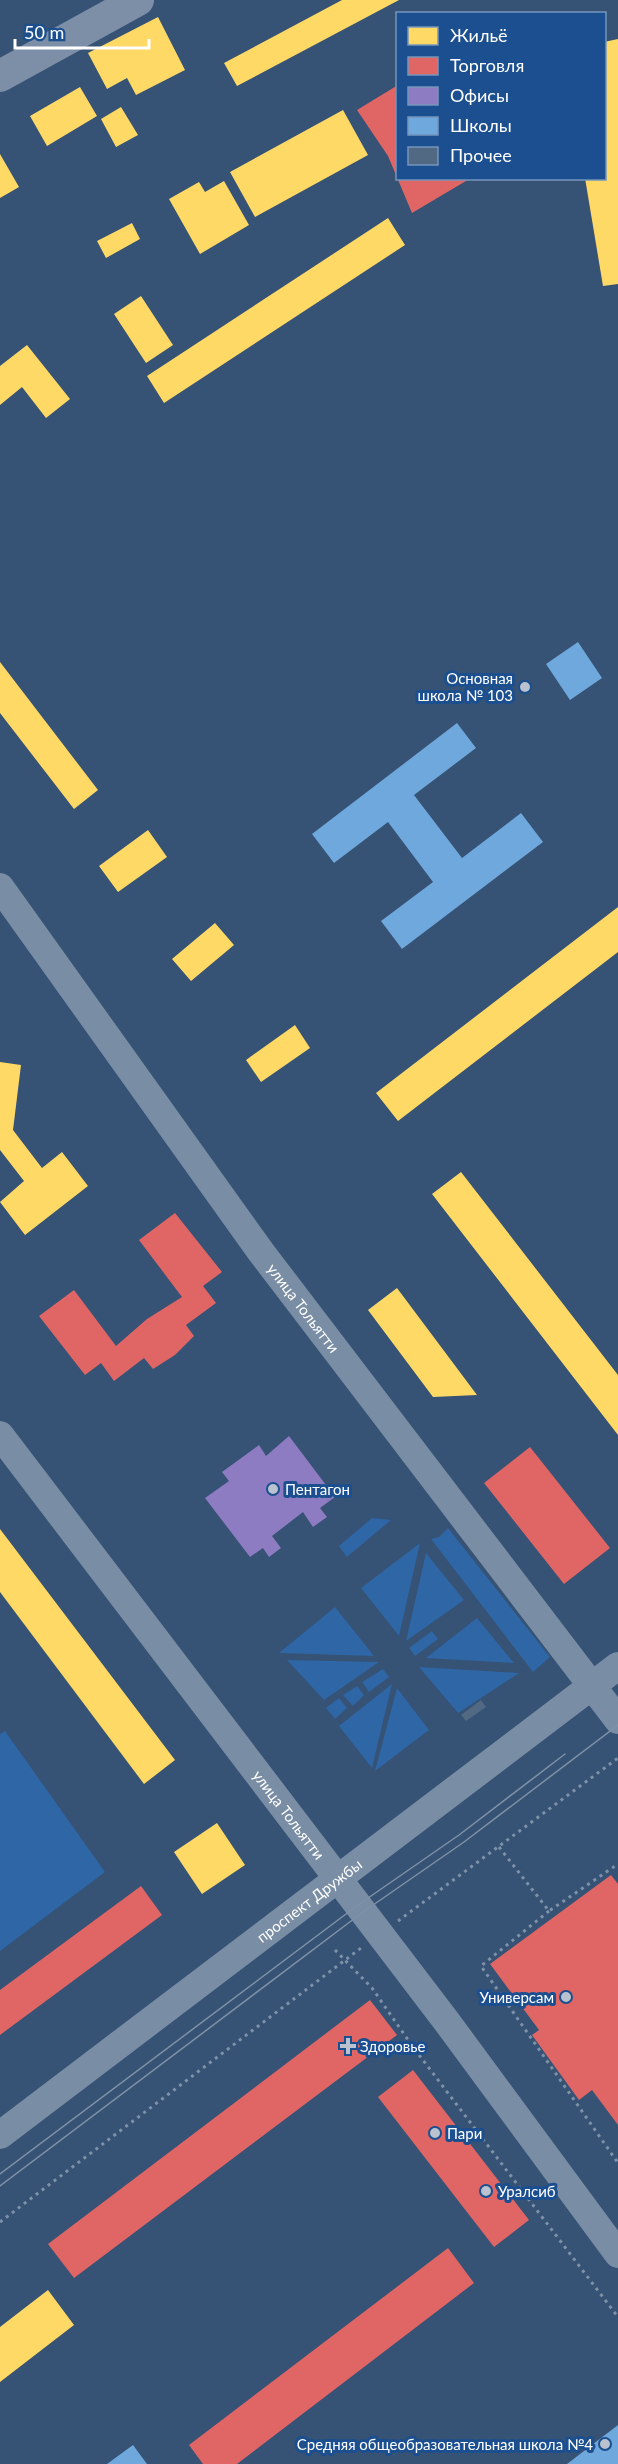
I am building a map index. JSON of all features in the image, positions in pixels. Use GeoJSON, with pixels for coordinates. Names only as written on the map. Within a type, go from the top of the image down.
{"type":"FeatureCollection","features":[{"type":"Feature","properties":{"kind":"main road"},"geometry":{"type":"LineString","coordinates":[[0,76],[138,0]]}},
{"type":"Feature","properties":{"kind":"street","name":"улица Тольятти"},"geometry":{"type":"LineString","coordinates":[[0,888],[261,1251],[618,1720]]}},
{"type":"Feature","properties":{"kind":"street","name":"улица Тольятти"},"geometry":{"type":"LineString","coordinates":[[0,1435],[380,1934],[618,2254]]}},
{"type":"Feature","properties":{"kind":"street","name":"проспект Дружбы"},"geometry":{"type":"LineString","coordinates":[[0,2135],[618,1666]]}},
{"type":"Feature","properties":{"kind":"path"},"geometry":{"type":"LineString","coordinates":[[0,2222],[380,1934],[618,1758]]}},
{"type":"Feature","properties":{"kind":"path"},"geometry":{"type":"LineString","coordinates":[[499,1847],[549,1911]]}},
{"type":"Feature","properties":{"kind":"path"},"geometry":{"type":"LineString","coordinates":[[618,1864],[549,1911],[481,1966],[618,2163]]}},
{"type":"Feature","properties":{"kind":"path"},"geometry":{"type":"LineString","coordinates":[[335,1950],[372,1988],[413,2047],[618,2317]]}},
{"type":"Feature","properties":{"kind":"shaded area"},"geometry":{"type":"Polygon","coordinates":[[[372,1518],[391,1520],[347,1557],[339,1546],[372,1518]]]}},
{"type":"Feature","properties":{"kind":"shaded area"},"geometry":{"type":"Polygon","coordinates":[[[448,1528],[550,1657],[533,1672],[431,1539],[439,1537],[448,1528]]]}},
{"type":"Feature","properties":{"kind":"shaded area"},"geometry":{"type":"Polygon","coordinates":[[[420,1543],[399,1636],[361,1588],[420,1543]]]}},
{"type":"Feature","properties":{"kind":"shaded area"},"geometry":{"type":"Polygon","coordinates":[[[426,1553],[464,1600],[406,1641],[426,1553]]]}},
{"type":"Feature","properties":{"kind":"shaded area"},"geometry":{"type":"Polygon","coordinates":[[[335,1607],[374,1656],[279,1653],[335,1607]]]}},
{"type":"Feature","properties":{"kind":"shaded area"},"geometry":{"type":"Polygon","coordinates":[[[477,1618],[514,1663],[426,1658],[477,1618]]]}},
{"type":"Feature","properties":{"kind":"shaded area"},"geometry":{"type":"Polygon","coordinates":[[[432,1631],[438,1639],[415,1656],[409,1648],[432,1631]]]}},
{"type":"Feature","properties":{"kind":"shaded area"},"geometry":{"type":"Polygon","coordinates":[[[287,1660],[379,1662],[324,1700],[287,1660]]]}},
{"type":"Feature","properties":{"kind":"shaded area"},"geometry":{"type":"Polygon","coordinates":[[[419,1667],[519,1673],[458,1713],[419,1667]]]}},
{"type":"Feature","properties":{"kind":"shaded area"},"geometry":{"type":"Polygon","coordinates":[[[383,1669],[389,1677],[369,1692],[362,1682],[383,1669]]]}},
{"type":"Feature","properties":{"kind":"shaded area"},"geometry":{"type":"Polygon","coordinates":[[[392,1684],[372,1768],[339,1726],[392,1684]]]}},
{"type":"Feature","properties":{"kind":"shaded area"},"geometry":{"type":"Polygon","coordinates":[[[357,1686],[364,1695],[353,1706],[343,1695],[357,1686]]]}},
{"type":"Feature","properties":{"kind":"shaded area"},"geometry":{"type":"Polygon","coordinates":[[[397,1688],[429,1730],[375,1771],[397,1688]]]}},
{"type":"Feature","properties":{"kind":"shaded area"},"geometry":{"type":"Polygon","coordinates":[[[339,1698],[347,1708],[335,1719],[326,1708],[339,1698]]]}},
{"type":"Feature","properties":{"kind":"shaded area"},"geometry":{"type":"Polygon","coordinates":[[[5,1731],[105,1872],[0,1951],[0,1734],[5,1731]]]}},
{"type":"Feature","properties":{"kind":"building: Жильё"},"geometry":{"type":"Polygon","coordinates":[[[342,0],[399,0],[237,86],[224,63],[342,0]]]}},
{"type":"Feature","properties":{"kind":"building: Жильё"},"geometry":{"type":"Polygon","coordinates":[[[158,17],[185,70],[136,95],[127,78],[107,89],[88,53],[158,17]]]}},
{"type":"Feature","properties":{"kind":"building: Жильё"},"geometry":{"type":"Polygon","coordinates":[[[618,39],[618,284],[603,286],[585,180],[606,180],[606,42],[618,39]]]}},
{"type":"Feature","properties":{"kind":"building: Жильё"},"geometry":{"type":"Polygon","coordinates":[[[80,87],[97,116],[47,146],[30,116],[80,87]]]}},
{"type":"Feature","properties":{"kind":"building: Жильё"},"geometry":{"type":"Polygon","coordinates":[[[121,107],[138,135],[116,147],[101,119],[121,107]]]}},
{"type":"Feature","properties":{"kind":"building: Жильё"},"geometry":{"type":"Polygon","coordinates":[[[343,110],[368,155],[255,217],[230,172],[343,110]]]}},
{"type":"Feature","properties":{"kind":"building: Жильё"},"geometry":{"type":"Polygon","coordinates":[[[0,154],[19,187],[0,198],[0,154]]]}},
{"type":"Feature","properties":{"kind":"building: Жильё"},"geometry":{"type":"Polygon","coordinates":[[[224,181],[249,225],[200,254],[169,199],[199,182],[205,192],[224,181]]]}},
{"type":"Feature","properties":{"kind":"building: Жильё"},"geometry":{"type":"Polygon","coordinates":[[[388,218],[405,245],[164,403],[147,376],[388,218]]]}},
{"type":"Feature","properties":{"kind":"building: Жильё"},"geometry":{"type":"Polygon","coordinates":[[[132,223],[140,239],[106,258],[97,241],[132,223]]]}},
{"type":"Feature","properties":{"kind":"building: Жильё"},"geometry":{"type":"Polygon","coordinates":[[[141,296],[173,345],[146,363],[114,314],[141,296]]]}},
{"type":"Feature","properties":{"kind":"building: Жильё"},"geometry":{"type":"Polygon","coordinates":[[[27,345],[70,399],[46,418],[22,387],[0,405],[0,366],[27,345]]]}},
{"type":"Feature","properties":{"kind":"building: Жильё"},"geometry":{"type":"Polygon","coordinates":[[[0,662],[98,790],[74,809],[0,713],[0,662]]]}},
{"type":"Feature","properties":{"kind":"building: Жильё"},"geometry":{"type":"Polygon","coordinates":[[[148,830],[167,857],[118,892],[99,866],[148,830]]]}},
{"type":"Feature","properties":{"kind":"building: Жильё"},"geometry":{"type":"Polygon","coordinates":[[[618,907],[618,952],[398,1121],[376,1093],[618,907]]]}},
{"type":"Feature","properties":{"kind":"building: Жильё"},"geometry":{"type":"Polygon","coordinates":[[[215,923],[234,945],[191,981],[172,959],[215,923]]]}},
{"type":"Feature","properties":{"kind":"building: Жильё"},"geometry":{"type":"Polygon","coordinates":[[[295,1025],[310,1048],[261,1082],[246,1060],[295,1025]]]}},
{"type":"Feature","properties":{"kind":"building: Жильё"},"geometry":{"type":"Polygon","coordinates":[[[0,1062],[21,1065],[13,1130],[42,1168],[62,1152],[88,1186],[25,1235],[0,1202],[24,1181],[0,1150],[0,1062]]]}},
{"type":"Feature","properties":{"kind":"building: Жильё"},"geometry":{"type":"Polygon","coordinates":[[[461,1172],[618,1375],[618,1435],[432,1194],[461,1172]]]}},
{"type":"Feature","properties":{"kind":"building: Жильё"},"geometry":{"type":"Polygon","coordinates":[[[397,1288],[477,1395],[433,1397],[368,1310],[397,1288]]]}},
{"type":"Feature","properties":{"kind":"building: Жильё"},"geometry":{"type":"Polygon","coordinates":[[[0,1529],[175,1760],[144,1784],[0,1592],[0,1529]]]}},
{"type":"Feature","properties":{"kind":"building: Жильё"},"geometry":{"type":"Polygon","coordinates":[[[217,1823],[245,1865],[202,1894],[174,1852],[217,1823]]]}},
{"type":"Feature","properties":{"kind":"building: Жильё"},"geometry":{"type":"Polygon","coordinates":[[[48,2290],[74,2325],[0,2382],[0,2327],[48,2290]]]}},
{"type":"Feature","properties":{"kind":"building: Торговля"},"geometry":{"type":"Polygon","coordinates":[[[396,86],[396,175],[388,156],[357,110],[396,86]]]}},
{"type":"Feature","properties":{"kind":"building: Торговля"},"geometry":{"type":"Polygon","coordinates":[[[398,180],[468,180],[412,213],[398,180]]]}},
{"type":"Feature","properties":{"kind":"building: Торговля"},"geometry":{"type":"Polygon","coordinates":[[[175,1213],[222,1272],[203,1286],[216,1303],[186,1325],[194,1336],[175,1355],[153,1369],[144,1358],[114,1381],[101,1363],[85,1375],[39,1316],[74,1290],[116,1346],[147,1319],[182,1297],[139,1240],[175,1213]]]}},
{"type":"Feature","properties":{"kind":"building: Торговля"},"geometry":{"type":"Polygon","coordinates":[[[530,1447],[610,1548],[564,1584],[484,1483],[530,1447]]]}},
{"type":"Feature","properties":{"kind":"building: Торговля","name":"Универсам"},"geometry":{"type":"Polygon","coordinates":[[[611,1875],[618,1884],[618,2125],[592,2090],[579,2100],[532,2035],[539,2030],[490,1964],[611,1875]]]}},
{"type":"Feature","properties":{"kind":"building: Торговля"},"geometry":{"type":"Polygon","coordinates":[[[141,1886],[162,1915],[0,2035],[0,1990],[141,1886]]]}},
{"type":"Feature","properties":{"kind":"building: Торговля"},"geometry":{"type":"Polygon","coordinates":[[[370,2000],[397,2035],[74,2278],[48,2244],[370,2000]]]}},
{"type":"Feature","properties":{"kind":"building: Торговля"},"geometry":{"type":"Polygon","coordinates":[[[413,2070],[529,2220],[494,2247],[378,2097],[413,2070]]]}},
{"type":"Feature","properties":{"kind":"building: Торговля"},"geometry":{"type":"Polygon","coordinates":[[[448,2248],[474,2283],[237,2464],[203,2464],[189,2445],[448,2248]]]}},
{"type":"Feature","properties":{"kind":"building: Офисы","name":"Пентагон"},"geometry":{"type":"Polygon","coordinates":[[[289,1436],[335,1497],[320,1508],[327,1517],[313,1527],[303,1512],[272,1536],[281,1548],[269,1557],[263,1548],[250,1557],[205,1498],[229,1481],[222,1472],[259,1445],[266,1456],[289,1436]]]}},
{"type":"Feature","properties":{"kind":"building: Школы"},"geometry":{"type":"Polygon","coordinates":[[[578,642],[602,678],[570,700],[546,664],[578,642]]]}},
{"type":"Feature","properties":{"kind":"building: Школы"},"geometry":{"type":"Polygon","coordinates":[[[457,723],[476,748],[414,795],[462,858],[521,813],[543,842],[402,949],[381,921],[433,882],[388,822],[334,863],[312,834],[457,723]]]}},
{"type":"Feature","properties":{"kind":"building: Школы","name":"Средняя общеобразовательная школа №4"},"geometry":{"type":"Polygon","coordinates":[[[618,2425],[618,2464],[567,2464],[618,2425]]]}},
{"type":"Feature","properties":{"kind":"building: Школы"},"geometry":{"type":"Polygon","coordinates":[[[133,2445],[147,2464],[107,2464],[133,2445]]]}},
{"type":"Feature","properties":{"kind":"building: Прочее"},"geometry":{"type":"Polygon","coordinates":[[[481,1700],[486,1707],[466,1721],[461,1715],[481,1700]]]}},
{"type":"Feature","properties":{"kind":"tram line"},"geometry":{"type":"LineString","coordinates":[[0,2186],[363,1912],[464,1842],[618,1725]]}},
{"type":"Feature","properties":{"kind":"tram line"},"geometry":{"type":"LineString","coordinates":[[0,2174],[358,1905],[459,1835],[565,1754]]}},
{"type":"Feature","properties":{"kind":"place","name":"Основная школа № 103"},"geometry":{"type":"Point","coordinates":[525,687]}},
{"type":"Feature","properties":{"kind":"place","name":"Пентагон"},"geometry":{"type":"Point","coordinates":[273,1489]}},
{"type":"Feature","properties":{"kind":"place","name":"Универсам"},"geometry":{"type":"Point","coordinates":[566,1997]}},
{"type":"Feature","properties":{"kind":"place","name":"Здоровье"},"geometry":{"type":"Point","coordinates":[348,2046]}},
{"type":"Feature","properties":{"kind":"place","name":"Пари"},"geometry":{"type":"Point","coordinates":[435,2133]}},
{"type":"Feature","properties":{"kind":"place","name":"Уралсиб"},"geometry":{"type":"Point","coordinates":[486,2191]}},
{"type":"Feature","properties":{"kind":"place","name":"Средняя общеобразовательная школа №4"},"geometry":{"type":"Point","coordinates":[605,2444]}}]}
